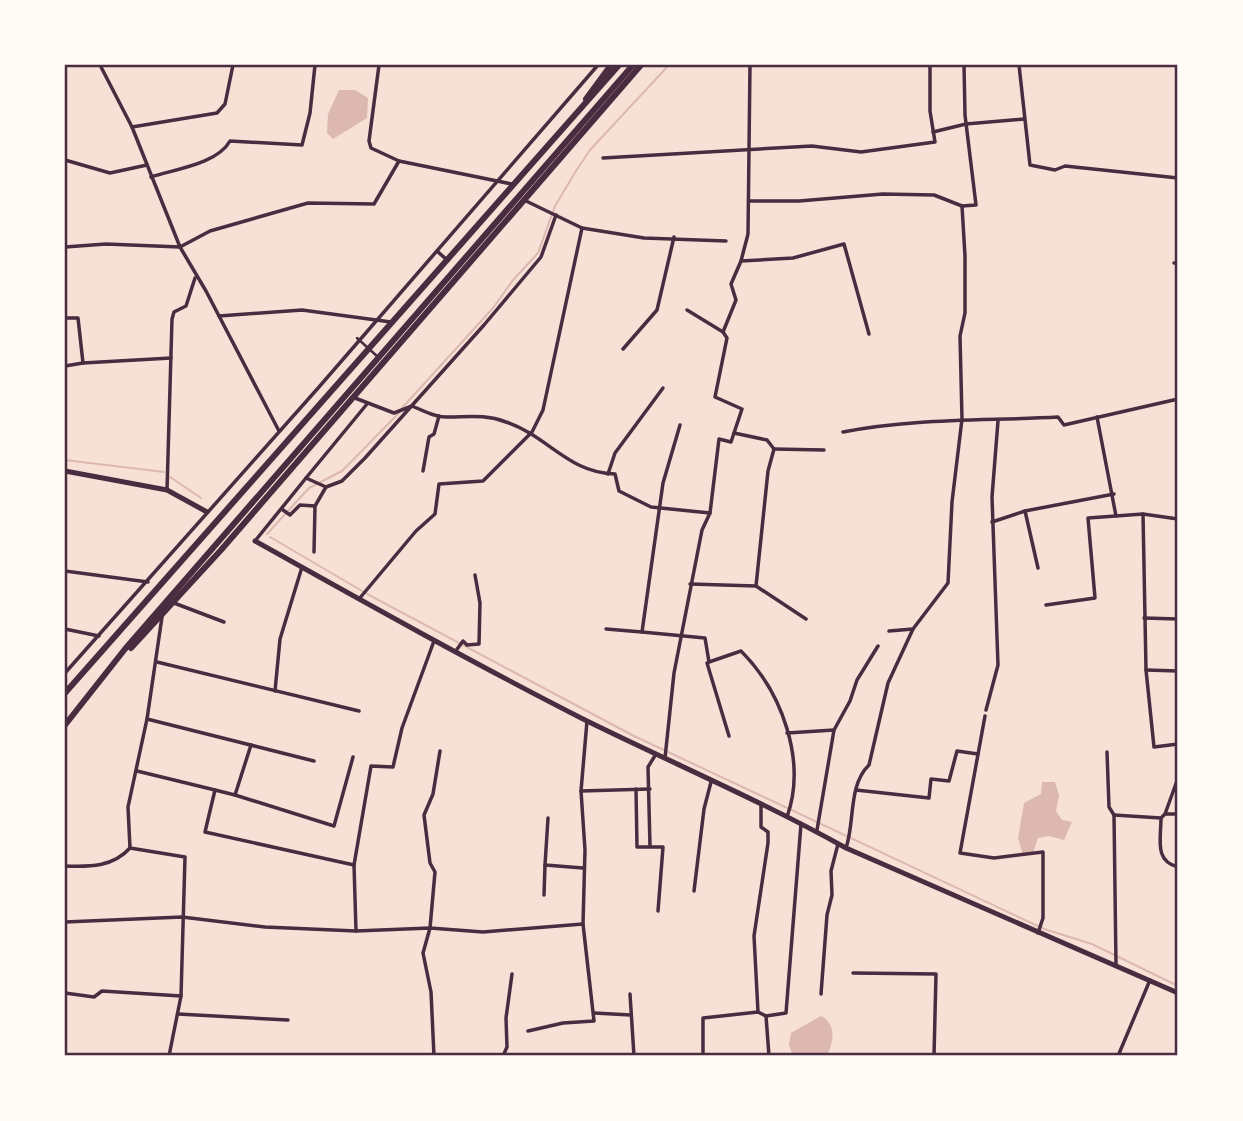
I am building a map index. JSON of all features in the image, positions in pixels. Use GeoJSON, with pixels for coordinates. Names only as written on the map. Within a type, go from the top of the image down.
{"type":"FeatureCollection","features":[{"type":"Feature","properties":{"kind":"main road"},"geometry":{"type":"LineString","coordinates":[[585,101],[611,65]]}},
{"type":"Feature","properties":{"kind":"main road"},"geometry":{"type":"LineString","coordinates":[[65,693],[619,65]]}},
{"type":"Feature","properties":{"kind":"main road"},"geometry":{"type":"LineString","coordinates":[[65,725],[102,676],[633,65]]}},
{"type":"Feature","properties":{"kind":"main road"},"geometry":{"type":"LineString","coordinates":[[102,676],[162,617],[355,398],[641,65]]}},
{"type":"Feature","properties":{"kind":"main road"},"geometry":{"type":"LineString","coordinates":[[65,471],[167,490],[206,512]]}},
{"type":"Feature","properties":{"kind":"main road"},"geometry":{"type":"LineString","coordinates":[[255,541],[360,597],[434,641],[711,782],[817,830],[838,844],[1117,963],[1178,993]]}},
{"type":"Feature","properties":{"kind":"street"},"geometry":{"type":"LineString","coordinates":[[100,65],[132,127],[180,247],[278,431]]}},
{"type":"Feature","properties":{"kind":"street"},"geometry":{"type":"LineString","coordinates":[[132,127],[217,113],[225,104],[233,65]]}},
{"type":"Feature","properties":{"kind":"street"},"geometry":{"type":"LineString","coordinates":[[151,177],[213,158],[226,149],[230,141],[302,145],[310,113],[315,65]]}},
{"type":"Feature","properties":{"kind":"street"},"geometry":{"type":"LineString","coordinates":[[379,65],[369,141],[376,152],[399,161],[512,184]]}},
{"type":"Feature","properties":{"kind":"street"},"geometry":{"type":"LineString","coordinates":[[65,673],[148,582],[206,512],[598,65]]}},
{"type":"Feature","properties":{"kind":"street"},"geometry":{"type":"LineString","coordinates":[[723,332],[736,298],[731,284],[748,234],[750,65]]}},
{"type":"Feature","properties":{"kind":"street"},"geometry":{"type":"LineString","coordinates":[[603,158],[812,146],[837,151],[885,150],[934,142],[930,65]]}},
{"type":"Feature","properties":{"kind":"street"},"geometry":{"type":"LineString","coordinates":[[749,201],[799,201],[883,194],[934,195],[961,206],[976,205],[966,124],[964,65]]}},
{"type":"Feature","properties":{"kind":"street"},"geometry":{"type":"LineString","coordinates":[[1019,65],[1030,165],[1055,170],[1065,166],[1178,177]]}},
{"type":"Feature","properties":{"kind":"street"},"geometry":{"type":"LineString","coordinates":[[933,132],[966,124],[1025,119]]}},
{"type":"Feature","properties":{"kind":"street"},"geometry":{"type":"LineString","coordinates":[[65,160],[110,173],[147,165]]}},
{"type":"Feature","properties":{"kind":"street"},"geometry":{"type":"LineString","coordinates":[[65,247],[106,244],[180,247],[210,231],[308,203],[374,204],[399,161]]}},
{"type":"Feature","properties":{"kind":"street"},"geometry":{"type":"LineString","coordinates":[[524,200],[582,228],[644,238],[726,241]]}},
{"type":"Feature","properties":{"kind":"street"},"geometry":{"type":"LineString","coordinates":[[847,847],[852,830],[856,790],[861,772],[869,765],[888,683],[913,629],[948,583],[952,502],[962,419],[960,336],[965,313],[965,256],[961,206]]}},
{"type":"Feature","properties":{"kind":"street"},"geometry":{"type":"LineString","coordinates":[[314,552],[315,506],[326,486],[350,473],[541,257],[555,215]]}},
{"type":"Feature","properties":{"kind":"street"},"geometry":{"type":"LineString","coordinates":[[360,597],[416,531],[435,514],[439,484],[483,481],[531,432],[548,395],[582,228]]}},
{"type":"Feature","properties":{"kind":"street"},"geometry":{"type":"LineString","coordinates":[[623,349],[657,310],[674,237]]}},
{"type":"Feature","properties":{"kind":"street"},"geometry":{"type":"LineString","coordinates":[[741,261],[793,258],[844,244],[869,334]]}},
{"type":"Feature","properties":{"kind":"street"},"geometry":{"type":"LineString","coordinates":[[437,251],[447,260]]}},
{"type":"Feature","properties":{"kind":"street"},"geometry":{"type":"LineString","coordinates":[[167,490],[172,315],[186,306],[196,277]]}},
{"type":"Feature","properties":{"kind":"street"},"geometry":{"type":"LineString","coordinates":[[396,298],[407,306]]}},
{"type":"Feature","properties":{"kind":"street"},"geometry":{"type":"LineString","coordinates":[[219,316],[302,310],[393,323]]}},
{"type":"Feature","properties":{"kind":"street"},"geometry":{"type":"LineString","coordinates":[[665,758],[674,673],[702,530],[710,513],[719,439],[731,442],[742,406],[715,397],[727,338],[723,332],[687,310]]}},
{"type":"Feature","properties":{"kind":"street"},"geometry":{"type":"LineString","coordinates":[[65,318],[78,318],[83,363]]}},
{"type":"Feature","properties":{"kind":"street"},"geometry":{"type":"LineString","coordinates":[[358,339],[391,368]]}},
{"type":"Feature","properties":{"kind":"street"},"geometry":{"type":"LineString","coordinates":[[65,366],[171,358]]}},
{"type":"Feature","properties":{"kind":"street"},"geometry":{"type":"LineString","coordinates":[[608,474],[615,453],[663,388]]}},
{"type":"Feature","properties":{"kind":"street"},"geometry":{"type":"LineString","coordinates":[[355,398],[396,412],[412,406],[439,416],[479,415],[531,432],[568,461],[594,474],[616,476],[621,493],[660,508],[710,513]]}},
{"type":"Feature","properties":{"kind":"street"},"geometry":{"type":"LineString","coordinates":[[843,432],[873,426],[962,419],[998,421],[1058,417],[1064,425],[1178,399]]}},
{"type":"Feature","properties":{"kind":"street"},"geometry":{"type":"LineString","coordinates":[[255,541],[367,404]]}},
{"type":"Feature","properties":{"kind":"street"},"geometry":{"type":"LineString","coordinates":[[423,471],[429,437],[434,434],[439,416]]}},
{"type":"Feature","properties":{"kind":"street"},"geometry":{"type":"LineString","coordinates":[[1097,417],[1114,494],[1116,516]]}},
{"type":"Feature","properties":{"kind":"street"},"geometry":{"type":"LineString","coordinates":[[986,710],[998,666],[992,522],[998,421]]}},
{"type":"Feature","properties":{"kind":"street"},"geometry":{"type":"LineString","coordinates":[[642,632],[663,484],[680,425]]}},
{"type":"Feature","properties":{"kind":"street"},"geometry":{"type":"LineString","coordinates":[[734,433],[767,440],[774,449]]}},
{"type":"Feature","properties":{"kind":"street"},"geometry":{"type":"LineString","coordinates":[[774,449],[824,450]]}},
{"type":"Feature","properties":{"kind":"street"},"geometry":{"type":"LineString","coordinates":[[756,586],[768,471],[774,449]]}},
{"type":"Feature","properties":{"kind":"street"},"geometry":{"type":"LineString","coordinates":[[306,478],[326,486]]}},
{"type":"Feature","properties":{"kind":"street"},"geometry":{"type":"LineString","coordinates":[[992,522],[1025,511],[1114,494]]}},
{"type":"Feature","properties":{"kind":"street"},"geometry":{"type":"LineString","coordinates":[[283,510],[290,515],[300,506],[315,506]]}},
{"type":"Feature","properties":{"kind":"street"},"geometry":{"type":"LineString","coordinates":[[1025,511],[1038,568]]}},
{"type":"Feature","properties":{"kind":"street"},"geometry":{"type":"LineString","coordinates":[[1143,514],[1146,670],[1154,747],[1178,744]]}},
{"type":"Feature","properties":{"kind":"street"},"geometry":{"type":"LineString","coordinates":[[1046,605],[1095,598],[1088,518],[1143,514],[1178,519]]}},
{"type":"Feature","properties":{"kind":"street"},"geometry":{"type":"LineString","coordinates":[[275,691],[280,639],[302,567]]}},
{"type":"Feature","properties":{"kind":"street"},"geometry":{"type":"LineString","coordinates":[[65,571],[148,582]]}},
{"type":"Feature","properties":{"kind":"street"},"geometry":{"type":"LineString","coordinates":[[456,651],[463,641],[467,645],[479,644],[480,603],[475,575]]}},
{"type":"Feature","properties":{"kind":"street"},"geometry":{"type":"LineString","coordinates":[[690,584],[756,586],[806,619]]}},
{"type":"Feature","properties":{"kind":"street"},"geometry":{"type":"LineString","coordinates":[[174,603],[224,622]]}},
{"type":"Feature","properties":{"kind":"street"},"geometry":{"type":"LineString","coordinates":[[65,866],[102,865],[120,859],[130,848],[128,807],[147,719],[162,617]]}},
{"type":"Feature","properties":{"kind":"street"},"geometry":{"type":"LineString","coordinates":[[1144,618],[1178,619]]}},
{"type":"Feature","properties":{"kind":"street"},"geometry":{"type":"LineString","coordinates":[[65,629],[99,636]]}},
{"type":"Feature","properties":{"kind":"street"},"geometry":{"type":"LineString","coordinates":[[606,629],[705,638],[707,663],[729,736]]}},
{"type":"Feature","properties":{"kind":"street"},"geometry":{"type":"LineString","coordinates":[[889,631],[913,629]]}},
{"type":"Feature","properties":{"kind":"street"},"geometry":{"type":"LineString","coordinates":[[356,932],[354,865],[371,766],[393,768],[402,728],[434,641]]}},
{"type":"Feature","properties":{"kind":"street"},"geometry":{"type":"LineString","coordinates":[[817,830],[834,730],[850,701],[857,680],[878,646]]}},
{"type":"Feature","properties":{"kind":"street"},"geometry":{"type":"LineString","coordinates":[[709,662],[741,651],[777,699],[794,776],[792,802],[787,817]]}},
{"type":"Feature","properties":{"kind":"street"},"geometry":{"type":"LineString","coordinates":[[157,662],[359,711]]}},
{"type":"Feature","properties":{"kind":"street"},"geometry":{"type":"LineString","coordinates":[[1146,670],[1178,671]]}},
{"type":"Feature","properties":{"kind":"street"},"geometry":{"type":"LineString","coordinates":[[985,716],[960,853],[994,858],[1043,852],[1043,918],[1039,931]]}},
{"type":"Feature","properties":{"kind":"street"},"geometry":{"type":"LineString","coordinates":[[147,719],[314,761]]}},
{"type":"Feature","properties":{"kind":"street"},"geometry":{"type":"LineString","coordinates":[[528,1031],[563,1023],[594,1021],[583,924],[585,850],[581,791],[587,721]]}},
{"type":"Feature","properties":{"kind":"street"},"geometry":{"type":"LineString","coordinates":[[786,733],[834,730]]}},
{"type":"Feature","properties":{"kind":"street"},"geometry":{"type":"LineString","coordinates":[[235,795],[251,745]]}},
{"type":"Feature","properties":{"kind":"street"},"geometry":{"type":"LineString","coordinates":[[433,1056],[431,992],[423,953],[430,928],[435,872],[430,863],[424,815],[433,794],[440,751]]}},
{"type":"Feature","properties":{"kind":"street"},"geometry":{"type":"LineString","coordinates":[[856,790],[929,798],[931,779],[949,781],[957,751],[978,754]]}},
{"type":"Feature","properties":{"kind":"street"},"geometry":{"type":"LineString","coordinates":[[1107,752],[1109,807],[1114,815],[1117,963]]}},
{"type":"Feature","properties":{"kind":"street"},"geometry":{"type":"LineString","coordinates":[[650,846],[648,767],[656,754]]}},
{"type":"Feature","properties":{"kind":"street"},"geometry":{"type":"LineString","coordinates":[[137,771],[235,795],[334,826],[353,757]]}},
{"type":"Feature","properties":{"kind":"street"},"geometry":{"type":"LineString","coordinates":[[1178,778],[1163,816],[1161,858],[1165,863],[1178,867]]}},
{"type":"Feature","properties":{"kind":"street"},"geometry":{"type":"LineString","coordinates":[[694,891],[704,809],[711,782]]}},
{"type":"Feature","properties":{"kind":"street"},"geometry":{"type":"LineString","coordinates":[[636,789],[637,847],[663,846],[658,911]]}},
{"type":"Feature","properties":{"kind":"street"},"geometry":{"type":"LineString","coordinates":[[581,791],[650,789]]}},
{"type":"Feature","properties":{"kind":"street"},"geometry":{"type":"LineString","coordinates":[[215,790],[205,832],[354,865]]}},
{"type":"Feature","properties":{"kind":"street"},"geometry":{"type":"LineString","coordinates":[[758,1012],[754,936],[768,843],[768,832],[761,827],[761,806]]}},
{"type":"Feature","properties":{"kind":"street"},"geometry":{"type":"LineString","coordinates":[[1114,815],[1178,814]]}},
{"type":"Feature","properties":{"kind":"street"},"geometry":{"type":"LineString","coordinates":[[544,895],[548,818]]}},
{"type":"Feature","properties":{"kind":"street"},"geometry":{"type":"LineString","coordinates":[[703,1056],[703,1018],[758,1012],[766,1016],[786,1013],[801,824]]}},
{"type":"Feature","properties":{"kind":"street"},"geometry":{"type":"LineString","coordinates":[[821,994],[827,915],[832,895],[831,872],[838,844]]}},
{"type":"Feature","properties":{"kind":"street"},"geometry":{"type":"LineString","coordinates":[[130,848],[184,856],[181,996],[169,1056]]}},
{"type":"Feature","properties":{"kind":"street"},"geometry":{"type":"LineString","coordinates":[[545,865],[583,868]]}},
{"type":"Feature","properties":{"kind":"street"},"geometry":{"type":"LineString","coordinates":[[65,922],[182,917],[265,927],[356,932],[430,928],[483,932],[583,924]]}},
{"type":"Feature","properties":{"kind":"street"},"geometry":{"type":"LineString","coordinates":[[853,972],[936,974],[934,1056]]}},
{"type":"Feature","properties":{"kind":"street"},"geometry":{"type":"LineString","coordinates":[[503,1056],[512,974]]}},
{"type":"Feature","properties":{"kind":"street"},"geometry":{"type":"LineString","coordinates":[[1118,1056],[1150,980]]}},
{"type":"Feature","properties":{"kind":"street"},"geometry":{"type":"LineString","coordinates":[[65,993],[94,996],[102,991],[181,996]]}},
{"type":"Feature","properties":{"kind":"street"},"geometry":{"type":"LineString","coordinates":[[630,994],[634,1056]]}},
{"type":"Feature","properties":{"kind":"street"},"geometry":{"type":"LineString","coordinates":[[594,1013],[631,1015]]}},
{"type":"Feature","properties":{"kind":"street"},"geometry":{"type":"LineString","coordinates":[[178,1014],[288,1020]]}},
{"type":"Feature","properties":{"kind":"street"},"geometry":{"type":"LineString","coordinates":[[766,1016],[769,1056]]}},
{"type":"Feature","properties":{"kind":"shaded area"},"geometry":{"type":"Polygon","coordinates":[[[339,90],[355,90],[368,98],[367,118],[333,139],[327,133],[328,114],[339,90]]]}},
{"type":"Feature","properties":{"kind":"shaded area"},"geometry":{"type":"Polygon","coordinates":[[[1042,782],[1055,782],[1059,795],[1056,811],[1062,820],[1072,822],[1064,840],[1049,836],[1038,838],[1033,853],[1023,855],[1018,838],[1024,803],[1041,794],[1042,782]]]}},
{"type":"Feature","properties":{"kind":"shaded area"},"geometry":{"type":"Polygon","coordinates":[[[821,1016],[829,1023],[832,1033],[828,1053],[823,1056],[793,1056],[789,1045],[791,1033],[821,1016]]]}},
{"type":"Feature","properties":{"kind":"waterway"},"geometry":{"type":"LineString","coordinates":[[402,408],[493,308],[513,280],[538,253],[555,206],[590,150],[669,65]]}},
{"type":"Feature","properties":{"kind":"waterway"},"geometry":{"type":"LineString","coordinates":[[267,534],[309,488],[342,471],[399,413]]}},
{"type":"Feature","properties":{"kind":"waterway"},"geometry":{"type":"LineString","coordinates":[[65,460],[164,472]]}},
{"type":"Feature","properties":{"kind":"waterway"},"geometry":{"type":"LineString","coordinates":[[170,477],[201,498]]}},
{"type":"Feature","properties":{"kind":"waterway"},"geometry":{"type":"LineString","coordinates":[[270,537],[369,595],[632,735],[1044,929],[1092,944],[1178,986]]}}]}
